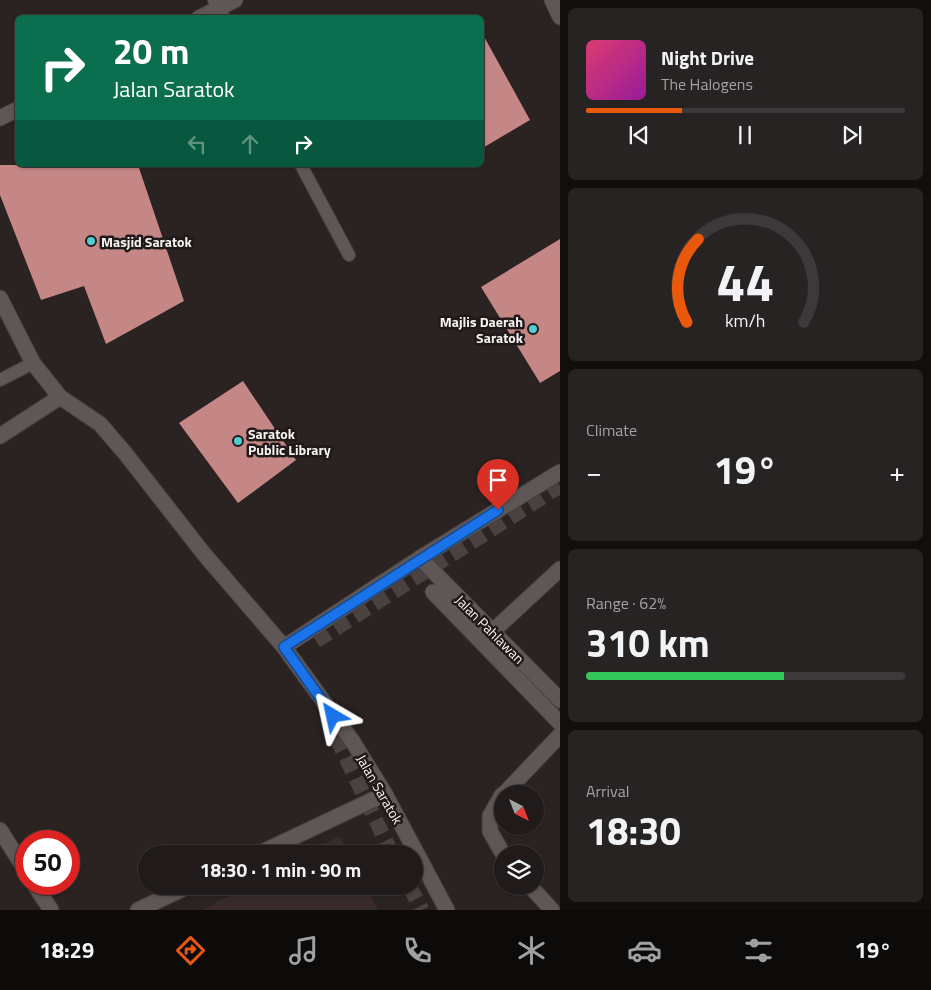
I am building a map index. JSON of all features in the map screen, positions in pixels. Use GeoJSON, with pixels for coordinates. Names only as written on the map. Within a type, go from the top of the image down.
{"type":"FeatureCollection","features":[{"type":"Feature","properties":{"kind":"street"},"geometry":{"type":"LineString","coordinates":[[206,15],[234,0]]}},
{"type":"Feature","properties":{"kind":"street"},"geometry":{"type":"LineString","coordinates":[[552,0],[560,17]]}},
{"type":"Feature","properties":{"kind":"street"},"geometry":{"type":"LineString","coordinates":[[0,118],[15,110]]}},
{"type":"Feature","properties":{"kind":"street"},"geometry":{"type":"LineString","coordinates":[[0,298],[34,363],[60,398],[0,436]]}},
{"type":"Feature","properties":{"kind":"street","name":"Jalan Saratok"},"geometry":{"type":"LineString","coordinates":[[60,398],[100,424],[204,554],[284,647],[352,742],[385,794],[447,910]]}},
{"type":"Feature","properties":{"kind":"street"},"geometry":{"type":"LineString","coordinates":[[284,647],[420,558],[560,472]]}},
{"type":"Feature","properties":{"kind":"street","name":"Jalan Pahlawan"},"geometry":{"type":"LineString","coordinates":[[420,558],[560,700]]}},
{"type":"Feature","properties":{"kind":"street"},"geometry":{"type":"LineString","coordinates":[[492,632],[560,569]]}},
{"type":"Feature","properties":{"kind":"street"},"geometry":{"type":"LineString","coordinates":[[433,592],[560,722]]}},
{"type":"Feature","properties":{"kind":"street"},"geometry":{"type":"LineString","coordinates":[[512,785],[560,735]]}},
{"type":"Feature","properties":{"kind":"street"},"geometry":{"type":"LineString","coordinates":[[277,845],[385,794]]}},
{"type":"Feature","properties":{"kind":"street"},"geometry":{"type":"LineString","coordinates":[[494,810],[490,816],[490,831],[498,845]]}},
{"type":"Feature","properties":{"kind":"street"},"geometry":{"type":"LineString","coordinates":[[0,830],[15,854]]}},
{"type":"Feature","properties":{"kind":"street"},"geometry":{"type":"LineString","coordinates":[[41,895],[51,910]]}},
{"type":"Feature","properties":{"kind":"street"},"geometry":{"type":"LineString","coordinates":[[138,910],[170,895]]}},
{"type":"Feature","properties":{"kind":"street"},"geometry":{"type":"LineString","coordinates":[[538,895],[552,910]]}},
{"type":"Feature","properties":{"kind":"lane"},"geometry":{"type":"LineString","coordinates":[[302,167],[349,255]]}},
{"type":"Feature","properties":{"kind":"lane"},"geometry":{"type":"LineString","coordinates":[[0,380],[34,363]]}},
{"type":"Feature","properties":{"kind":"shaded area"},"geometry":{"type":"Polygon","coordinates":[[[339,836],[344,845],[322,845],[339,836]]]}},
{"type":"Feature","properties":{"kind":"shaded area"},"geometry":{"type":"Polygon","coordinates":[[[230,895],[370,895],[378,910],[203,910],[230,895]]]}},
{"type":"Feature","properties":{"kind":"building"},"geometry":{"type":"Polygon","coordinates":[[[484,36],[530,120],[484,147],[484,36]]]}},
{"type":"Feature","properties":{"kind":"building","name":"Masjid Saratok"},"geometry":{"type":"Polygon","coordinates":[[[0,165],[15,165],[15,167],[139,167],[184,301],[106,344],[84,286],[41,300],[0,195],[0,165]]]}},
{"type":"Feature","properties":{"kind":"building","name":"Majlis Daerah Saratok"},"geometry":{"type":"Polygon","coordinates":[[[560,239],[560,371],[540,383],[481,287],[560,239]]]}},
{"type":"Feature","properties":{"kind":"building","name":"Saratok Public Library"},"geometry":{"type":"Polygon","coordinates":[[[243,381],[296,460],[238,503],[179,423],[243,381]]]}},
{"type":"Feature","properties":{"kind":"tunnel"},"geometry":{"type":"LineString","coordinates":[[316,641],[560,486]]}},
{"type":"Feature","properties":{"kind":"tunnel"},"geometry":{"type":"LineString","coordinates":[[336,737],[388,845]]}},
{"type":"Feature","properties":{"kind":"tunnel"},"geometry":{"type":"LineString","coordinates":[[414,895],[422,910]]}},
{"type":"Feature","properties":{"kind":"place","name":"Masjid Saratok"},"geometry":{"type":"Point","coordinates":[91,241]}},
{"type":"Feature","properties":{"kind":"place","name":"Majlis Daerah Saratok"},"geometry":{"type":"Point","coordinates":[533,329]}},
{"type":"Feature","properties":{"kind":"place","name":"Saratok Public Library"},"geometry":{"type":"Point","coordinates":[238,441]}},
{"type":"Feature","properties":{"kind":"route"},"geometry":{"type":"LineString","coordinates":[[333,716],[284,647],[420,558],[498,510]]}}]}
